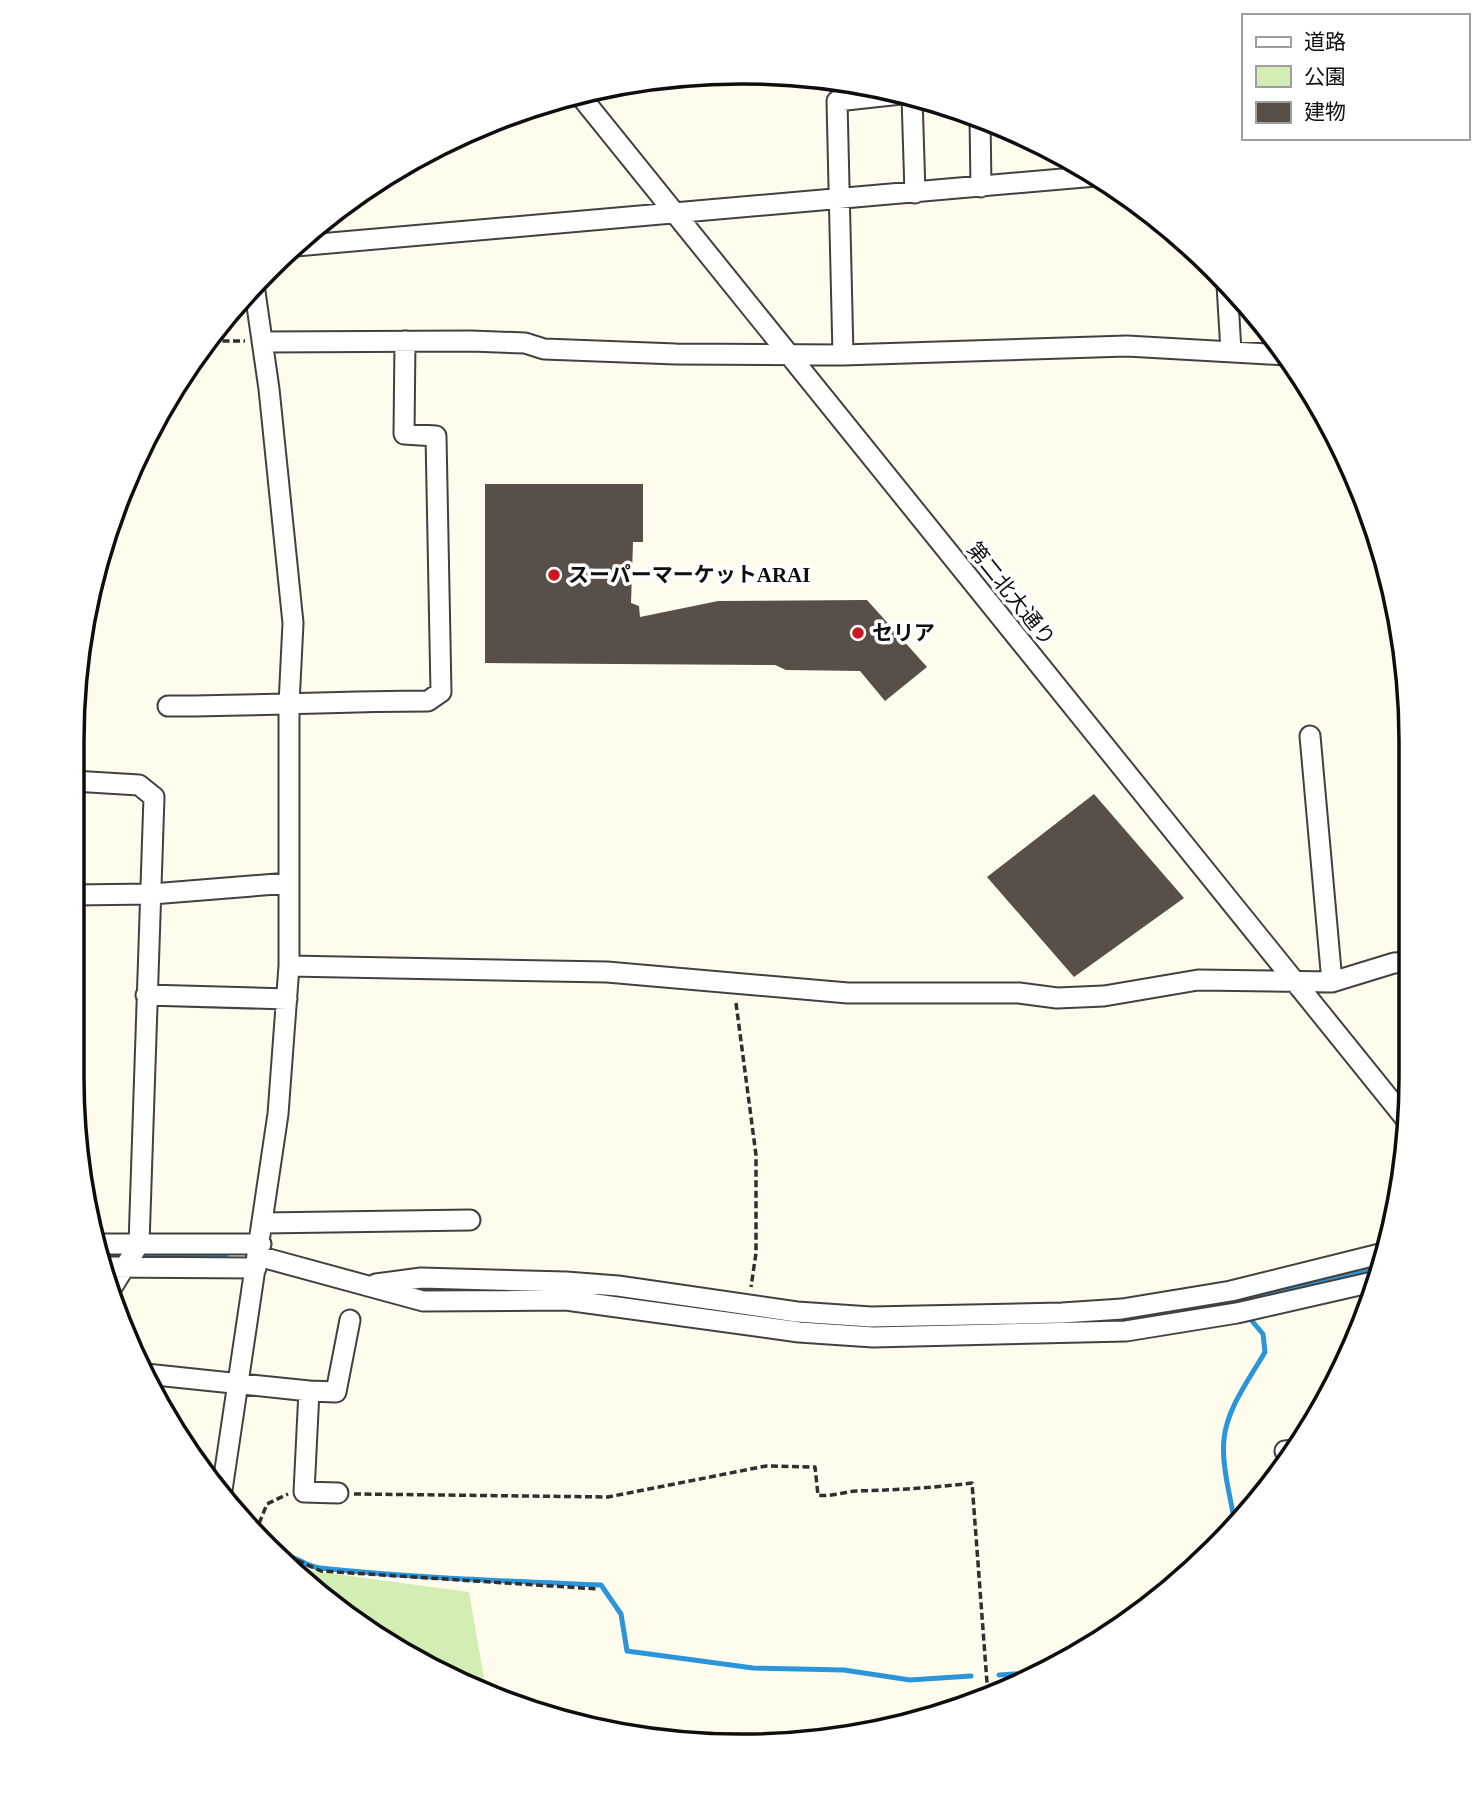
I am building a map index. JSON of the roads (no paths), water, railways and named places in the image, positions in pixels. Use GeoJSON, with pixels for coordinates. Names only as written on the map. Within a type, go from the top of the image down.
{"type":"FeatureCollection","features":[{"type":"Feature","properties":{"kind":"street"},"geometry":{"type":"LineString","coordinates":[[843,355],[837,101],[871,97]]}},
{"type":"Feature","properties":{"kind":"street","name":"第二北大通り"},"geometry":{"type":"LineString","coordinates":[[586,103],[1398,1110]]}},
{"type":"Feature","properties":{"kind":"street"},"geometry":{"type":"LineString","coordinates":[[912,106],[915,193]]}},
{"type":"Feature","properties":{"kind":"street"},"geometry":{"type":"LineString","coordinates":[[980,129],[981,187]]}},
{"type":"Feature","properties":{"kind":"street"},"geometry":{"type":"LineString","coordinates":[[311,245],[838,201],[1079,178]]}},
{"type":"Feature","properties":{"kind":"street"},"geometry":{"type":"LineString","coordinates":[[223,1481],[278,1114],[289,966],[289,704],[293,623],[256,299]]}},
{"type":"Feature","properties":{"kind":"street"},"geometry":{"type":"LineString","coordinates":[[1228,300],[1231,351]]}},
{"type":"Feature","properties":{"kind":"street"},"geometry":{"type":"LineString","coordinates":[[168,706],[428,701],[441,692],[436,436],[404,434],[405,341]]}},
{"type":"Feature","properties":{"kind":"street"},"geometry":{"type":"LineString","coordinates":[[262,342],[525,343],[544,349],[676,354],[843,355],[1127,346],[1272,354]]}},
{"type":"Feature","properties":{"kind":"street"},"geometry":{"type":"LineString","coordinates":[[1311,736],[1332,982]]}},
{"type":"Feature","properties":{"kind":"street"},"geometry":{"type":"LineString","coordinates":[[84,782],[139,785],[154,797],[139,1244],[116,1280]]}},
{"type":"Feature","properties":{"kind":"street"},"geometry":{"type":"LineString","coordinates":[[84,895],[152,894],[289,883]]}},
{"type":"Feature","properties":{"kind":"street"},"geometry":{"type":"LineString","coordinates":[[289,966],[607,972],[848,993],[1019,993],[1057,999],[1104,996],[1198,980],[1332,982],[1399,963]]}},
{"type":"Feature","properties":{"kind":"street"},"geometry":{"type":"LineString","coordinates":[[146,995],[287,999]]}},
{"type":"Feature","properties":{"kind":"street"},"geometry":{"type":"LineString","coordinates":[[263,1223],[470,1220]]}},
{"type":"Feature","properties":{"kind":"street"},"geometry":{"type":"LineString","coordinates":[[105,1244],[139,1244],[258,1256],[423,1301],[577,1301],[799,1332],[1122,1309],[1231,1291],[1374,1255]]}},
{"type":"Feature","properties":{"kind":"street"},"geometry":{"type":"LineString","coordinates":[[112,1268],[258,1256]]}},
{"type":"Feature","properties":{"kind":"street"},"geometry":{"type":"LineString","coordinates":[[368,1286],[421,1278],[566,1282],[748,1305],[874,1326],[1126,1331],[1237,1313],[1365,1284]]}},
{"type":"Feature","properties":{"kind":"street"},"geometry":{"type":"LineString","coordinates":[[156,1375],[336,1392],[350,1320]]}},
{"type":"Feature","properties":{"kind":"street"},"geometry":{"type":"LineString","coordinates":[[309,1391],[304,1492],[338,1493]]}},
{"type":"Feature","properties":{"kind":"waterway"},"geometry":{"type":"LineString","coordinates":[[109,1255],[128,1255]]}},
{"type":"Feature","properties":{"kind":"waterway"},"geometry":{"type":"LineString","coordinates":[[138,1255],[226,1255]]}},
{"type":"Feature","properties":{"kind":"waterway"},"geometry":{"type":"LineString","coordinates":[[1076,1323],[1236,1302],[1370,1270]]}},
{"type":"Feature","properties":{"kind":"waterway"},"geometry":{"type":"LineString","coordinates":[[1233,1513],[1223,1449],[1226,1427],[1234,1405],[1265,1352],[1263,1334],[1247,1315]]}},
{"type":"Feature","properties":{"kind":"waterway"},"geometry":{"type":"LineString","coordinates":[[936,1325],[993,1325]]}},
{"type":"Feature","properties":{"kind":"waterway"},"geometry":{"type":"LineString","coordinates":[[295,1559],[320,1568],[461,1579],[601,1585],[621,1614],[627,1651],[753,1668],[844,1670],[910,1680],[971,1676]]}},
{"type":"Feature","properties":{"kind":"waterway"},"geometry":{"type":"LineString","coordinates":[[999,1675],[1015,1674]]}},
{"type":"Feature","properties":{"kind":"place","name":"スーパーマーケットARAI"},"geometry":{"type":"Point","coordinates":[554,575]}},
{"type":"Feature","properties":{"kind":"place","name":"セリア"},"geometry":{"type":"Point","coordinates":[858,633]}}]}
